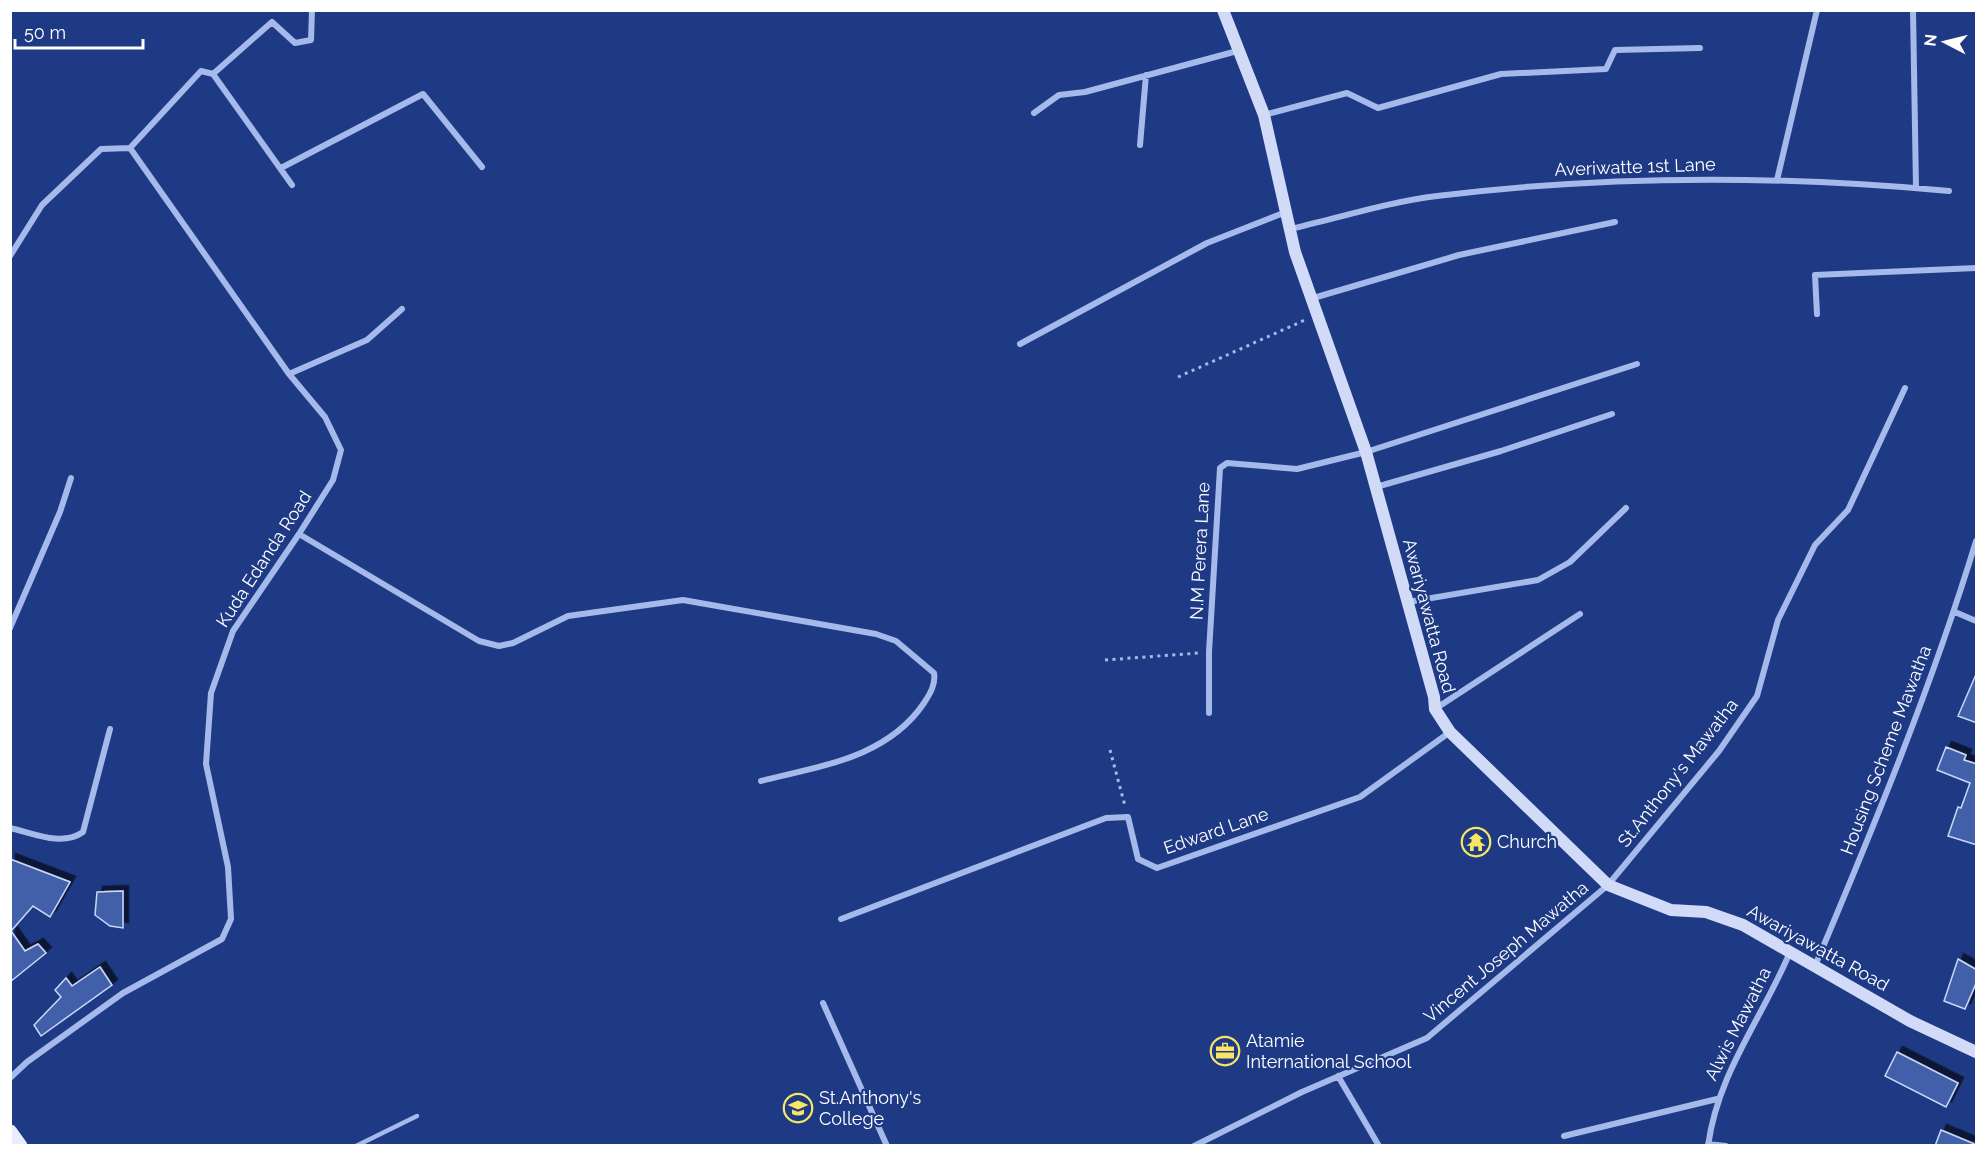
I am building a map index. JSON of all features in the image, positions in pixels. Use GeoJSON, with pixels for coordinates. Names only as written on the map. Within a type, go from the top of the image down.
{"type":"FeatureCollection","features":[{"type":"Feature","properties":{"kind":"main road"},"geometry":{"type":"LineString","coordinates":[[10,1131],[20,1146]]}},
{"type":"Feature","properties":{"kind":"street"},"geometry":{"type":"LineString","coordinates":[[213,74],[272,21],[295,43],[311,40],[312,10]]}},
{"type":"Feature","properties":{"kind":"street","name":"Awariyawatta Road"},"geometry":{"type":"LineString","coordinates":[[1223,10],[1241,50],[1264,115],[1290,229],[1310,299],[1366,452],[1408,602],[1435,710],[1450,732],[1608,885],[1671,910],[1706,912],[1743,925],[1910,1021],[1977,1052]]}},
{"type":"Feature","properties":{"kind":"street"},"geometry":{"type":"LineString","coordinates":[[1777,180],[1817,10]]}},
{"type":"Feature","properties":{"kind":"street"},"geometry":{"type":"LineString","coordinates":[[1912,10],[1916,188]]}},
{"type":"Feature","properties":{"kind":"street"},"geometry":{"type":"LineString","coordinates":[[1264,115],[1347,93],[1378,108],[1501,74],[1606,69],[1615,50],[1700,48]]}},
{"type":"Feature","properties":{"kind":"street"},"geometry":{"type":"LineString","coordinates":[[1034,113],[1059,95],[1085,92],[1241,50]]}},
{"type":"Feature","properties":{"kind":"street"},"geometry":{"type":"LineString","coordinates":[[10,256],[42,205],[101,149],[130,148],[201,71],[213,74],[292,184]]}},
{"type":"Feature","properties":{"kind":"street"},"geometry":{"type":"LineString","coordinates":[[1140,145],[1146,75]]}},
{"type":"Feature","properties":{"kind":"street"},"geometry":{"type":"LineString","coordinates":[[280,168],[423,94],[482,167]]}},
{"type":"Feature","properties":{"kind":"street","name":"Kuda Edanda Road"},"geometry":{"type":"LineString","coordinates":[[10,1078],[27,1062],[123,993],[222,939],[231,919],[228,867],[207,764],[211,693],[233,631],[333,480],[341,450],[325,417],[289,374],[130,148]]}},
{"type":"Feature","properties":{"kind":"street","name":"Averiwatte 1st Lane"},"geometry":{"type":"LineString","coordinates":[[1290,229],[1446,195],[1611,179],[1777,180],[1949,190]]}},
{"type":"Feature","properties":{"kind":"street"},"geometry":{"type":"LineString","coordinates":[[1020,344],[1207,243],[1286,212]]}},
{"type":"Feature","properties":{"kind":"street"},"geometry":{"type":"LineString","coordinates":[[1310,299],[1459,255],[1615,222]]}},
{"type":"Feature","properties":{"kind":"street"},"geometry":{"type":"LineString","coordinates":[[1817,314],[1815,275],[1977,268]]}},
{"type":"Feature","properties":{"kind":"street"},"geometry":{"type":"LineString","coordinates":[[289,374],[367,340],[402,309]]}},
{"type":"Feature","properties":{"kind":"street"},"geometry":{"type":"LineString","coordinates":[[1366,452],[1638,364]]}},
{"type":"Feature","properties":{"kind":"street","name":"St.Anthony's Mawatha"},"geometry":{"type":"LineString","coordinates":[[1608,885],[1719,751],[1757,696],[1778,620],[1815,545],[1848,510],[1905,388]]}},
{"type":"Feature","properties":{"kind":"street"},"geometry":{"type":"LineString","coordinates":[[1376,487],[1502,451],[1612,414]]}},
{"type":"Feature","properties":{"kind":"street","name":"N.M Perera Lane"},"geometry":{"type":"LineString","coordinates":[[1209,713],[1209,652],[1220,468],[1227,463],[1297,469],[1366,452]]}},
{"type":"Feature","properties":{"kind":"street"},"geometry":{"type":"LineString","coordinates":[[10,628],[60,512],[71,478]]}},
{"type":"Feature","properties":{"kind":"street"},"geometry":{"type":"LineString","coordinates":[[1408,602],[1538,580],[1570,562],[1626,507]]}},
{"type":"Feature","properties":{"kind":"street"},"geometry":{"type":"LineString","coordinates":[[299,534],[479,641],[499,646],[513,643],[568,616],[683,600],[876,634],[896,641],[934,673],[934,684],[918,712],[878,746],[844,760],[761,781]]}},
{"type":"Feature","properties":{"kind":"street","name":"Housing Scheme Mawatha"},"geometry":{"type":"LineString","coordinates":[[1815,967],[1889,790],[1954,612],[1977,541]]}},
{"type":"Feature","properties":{"kind":"street"},"geometry":{"type":"LineString","coordinates":[[1954,612],[1977,621]]}},
{"type":"Feature","properties":{"kind":"street"},"geometry":{"type":"LineString","coordinates":[[1435,710],[1580,614]]}},
{"type":"Feature","properties":{"kind":"street"},"geometry":{"type":"LineString","coordinates":[[10,828],[65,840],[74,839],[83,832],[110,729]]}},
{"type":"Feature","properties":{"kind":"street","name":"Edward Lane"},"geometry":{"type":"LineString","coordinates":[[1128,817],[1138,859],[1157,868],[1360,797],[1450,732]]}},
{"type":"Feature","properties":{"kind":"street"},"geometry":{"type":"LineString","coordinates":[[841,919],[1106,818],[1128,817]]}},
{"type":"Feature","properties":{"kind":"street","name":"Vincent Joseph Mawatha"},"geometry":{"type":"LineString","coordinates":[[1194,1146],[1338,1076],[1427,1038],[1608,885]]}},
{"type":"Feature","properties":{"kind":"street","name":"Alwis Mawatha"},"geometry":{"type":"LineString","coordinates":[[1708,1145],[1717,1099],[1728,1072],[1775,988],[1790,952]]}},
{"type":"Feature","properties":{"kind":"street"},"geometry":{"type":"LineString","coordinates":[[823,1003],[887,1146]]}},
{"type":"Feature","properties":{"kind":"street"},"geometry":{"type":"LineString","coordinates":[[1338,1076],[1379,1146]]}},
{"type":"Feature","properties":{"kind":"street"},"geometry":{"type":"LineString","coordinates":[[1564,1136],[1717,1099]]}},
{"type":"Feature","properties":{"kind":"street"},"geometry":{"type":"LineString","coordinates":[[1708,1145],[1726,1146]]}},
{"type":"Feature","properties":{"kind":"lane"},"geometry":{"type":"LineString","coordinates":[[356,1146],[417,1116]]}},
{"type":"Feature","properties":{"kind":"path"},"geometry":{"type":"LineString","coordinates":[[1178,377],[1317,314]]}},
{"type":"Feature","properties":{"kind":"path"},"geometry":{"type":"LineString","coordinates":[[1105,660],[1209,652]]}},
{"type":"Feature","properties":{"kind":"path"},"geometry":{"type":"LineString","coordinates":[[1110,750],[1128,817]]}},
{"type":"Feature","properties":{"kind":"building"},"geometry":{"type":"Polygon","coordinates":[[[1977,672],[1977,723],[1958,716],[1977,672]]]}},
{"type":"Feature","properties":{"kind":"building"},"geometry":{"type":"Polygon","coordinates":[[[1946,747],[1966,755],[1964,760],[1977,764],[1977,845],[1948,836],[1958,807],[1961,808],[1970,783],[1937,770],[1946,747]]]}},
{"type":"Feature","properties":{"kind":"building"},"geometry":{"type":"Polygon","coordinates":[[[10,859],[70,882],[50,917],[33,906],[11,931],[25,951],[38,944],[46,953],[10,982],[10,859]]]}},
{"type":"Feature","properties":{"kind":"building"},"geometry":{"type":"Polygon","coordinates":[[[123,891],[123,928],[110,926],[95,915],[97,892],[123,891]]]}},
{"type":"Feature","properties":{"kind":"building"},"geometry":{"type":"Polygon","coordinates":[[[1958,959],[1977,970],[1977,981],[1965,1009],[1944,1001],[1958,959]]]}},
{"type":"Feature","properties":{"kind":"building"},"geometry":{"type":"Polygon","coordinates":[[[100,967],[112,985],[41,1036],[34,1025],[61,997],[55,990],[66,978],[72,986],[100,967]]]}},
{"type":"Feature","properties":{"kind":"building"},"geometry":{"type":"Polygon","coordinates":[[[1897,1052],[1958,1083],[1946,1107],[1885,1076],[1897,1052]]]}},
{"type":"Feature","properties":{"kind":"building"},"geometry":{"type":"Polygon","coordinates":[[[1941,1130],[1977,1145],[1977,1146],[1935,1146],[1941,1130]]]}},
{"type":"Feature","properties":{"kind":"place","name":"Church"},"geometry":{"type":"Point","coordinates":[1476,842]}},
{"type":"Feature","properties":{"kind":"place","name":"Atamie International School"},"geometry":{"type":"Point","coordinates":[1225,1051]}},
{"type":"Feature","properties":{"kind":"place","name":"St.Anthony's College"},"geometry":{"type":"Point","coordinates":[798,1108]}}]}
